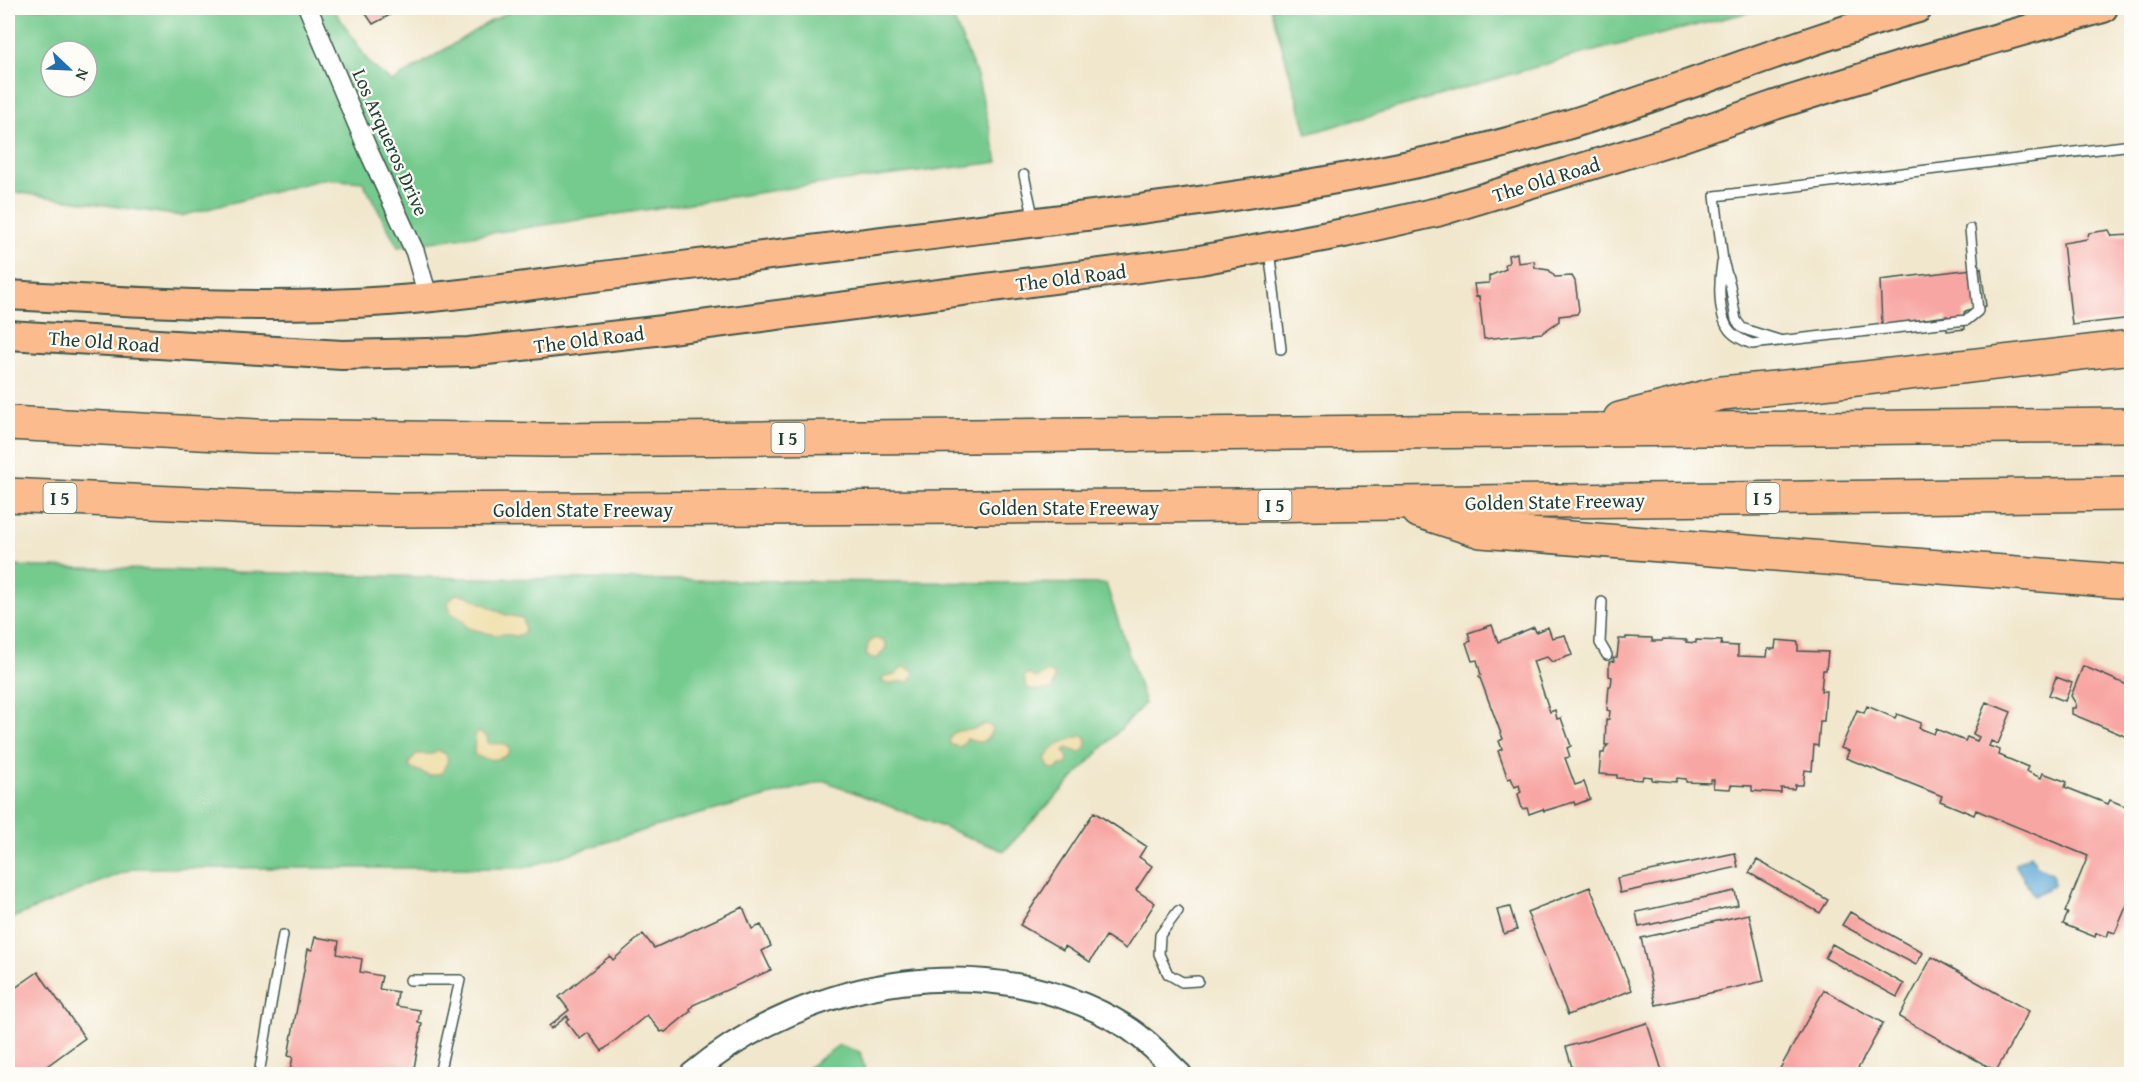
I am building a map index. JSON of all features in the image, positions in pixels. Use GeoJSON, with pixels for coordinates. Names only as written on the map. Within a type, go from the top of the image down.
{"type":"FeatureCollection","features":[{"type":"Feature","properties":{"kind":"highway","name":"I 5"},"geometry":{"type":"LineString","coordinates":[[1569,432],[1722,393],[2132,347]]}},
{"type":"Feature","properties":{"kind":"highway","name":"I 5"},"geometry":{"type":"LineString","coordinates":[[8,423],[245,435],[547,440],[2132,425]]}},
{"type":"Feature","properties":{"kind":"highway","name":"Golden State Freeway"},"geometry":{"type":"LineString","coordinates":[[8,495],[243,506],[398,510],[1156,506],[2132,494]]}},
{"type":"Feature","properties":{"kind":"highway","name":"I 5"},"geometry":{"type":"LineString","coordinates":[[1394,503],[1481,531],[2132,582]]}},
{"type":"Feature","properties":{"kind":"main road","name":"The Old Road"},"geometry":{"type":"LineString","coordinates":[[8,294],[208,304],[385,301],[1272,192],[1472,151],[1538,134],[1832,33],[1918,8]]}},
{"type":"Feature","properties":{"kind":"main road","name":"The Old Road"},"geometry":{"type":"LineString","coordinates":[[8,334],[342,355],[468,352],[551,344],[1200,260],[1437,212],[1680,138],[1888,69],[2103,8]]}},
{"type":"Feature","properties":{"kind":"street","name":"Los Arqueros Drive"},"geometry":{"type":"LineString","coordinates":[[308,8],[369,152],[415,252],[428,297]]}},
{"type":"Feature","properties":{"kind":"street"},"geometry":{"type":"LineString","coordinates":[[692,1074],[746,1036],[792,1013],[845,994],[889,985],[936,980],[985,981],[1024,987],[1064,997],[1127,1027],[1180,1074]]}},
{"type":"Feature","properties":{"kind":"lane"},"geometry":{"type":"LineString","coordinates":[[1970,229],[1978,311],[1967,320],[1752,344],[1729,331],[1724,320],[1718,285],[1723,261],[1715,196],[2132,145]]}},
{"type":"Feature","properties":{"kind":"lane"},"geometry":{"type":"LineString","coordinates":[[1024,174],[1035,222]]}},
{"type":"Feature","properties":{"kind":"lane"},"geometry":{"type":"LineString","coordinates":[[1268,247],[1281,349]]}},
{"type":"Feature","properties":{"kind":"lane"},"geometry":{"type":"LineString","coordinates":[[1602,602],[1600,642],[1607,655]]}},
{"type":"Feature","properties":{"kind":"lane"},"geometry":{"type":"LineString","coordinates":[[1178,911],[1160,935],[1159,954],[1168,974],[1182,982],[1198,981]]}},
{"type":"Feature","properties":{"kind":"lane"},"geometry":{"type":"LineString","coordinates":[[259,1074],[283,935]]}},
{"type":"Feature","properties":{"kind":"lane"},"geometry":{"type":"LineString","coordinates":[[410,980],[460,980],[439,1074]]}},
{"type":"Feature","properties":{"kind":"green space"},"geometry":{"type":"Polygon","coordinates":[[[8,8],[333,8],[370,64],[392,82],[489,22],[517,8],[949,8],[977,76],[998,162],[797,187],[398,247],[363,182],[323,179],[181,216],[8,191],[8,8]]]}},
{"type":"Feature","properties":{"kind":"green space"},"geometry":{"type":"Polygon","coordinates":[[[1271,8],[1766,8],[1574,56],[1307,134],[1271,8]]]}},
{"type":"Feature","properties":{"kind":"green space"},"geometry":{"type":"Polygon","coordinates":[[[8,566],[465,578],[1106,584],[1145,703],[1004,851],[825,781],[674,821],[524,868],[134,868],[8,920],[8,566]]]}},
{"type":"Feature","properties":{"kind":"green space"},"geometry":{"type":"Polygon","coordinates":[[[839,1045],[860,1052],[866,1074],[799,1074],[839,1045]]]}},
{"type":"Feature","properties":{"kind":"sand"},"geometry":{"type":"Polygon","coordinates":[[[455,594],[466,595],[506,615],[523,618],[525,630],[523,634],[494,635],[468,628],[461,619],[451,613],[448,602],[455,594]]]}},
{"type":"Feature","properties":{"kind":"sand"},"geometry":{"type":"Polygon","coordinates":[[[873,639],[886,643],[886,648],[877,659],[866,656],[868,644],[873,639]]]}},
{"type":"Feature","properties":{"kind":"sand"},"geometry":{"type":"Polygon","coordinates":[[[905,667],[913,671],[914,675],[909,682],[890,684],[881,682],[884,676],[896,675],[901,668],[905,667]]]}},
{"type":"Feature","properties":{"kind":"sand"},"geometry":{"type":"Polygon","coordinates":[[[1046,672],[1052,673],[1055,678],[1052,690],[1032,690],[1026,687],[1024,678],[1027,674],[1037,678],[1046,672]]]}},
{"type":"Feature","properties":{"kind":"sand"},"geometry":{"type":"Polygon","coordinates":[[[986,724],[992,729],[988,738],[983,742],[967,739],[961,747],[951,745],[949,740],[955,732],[986,724]]]}},
{"type":"Feature","properties":{"kind":"sand"},"geometry":{"type":"Polygon","coordinates":[[[478,732],[487,736],[488,743],[503,743],[508,746],[509,753],[492,760],[474,754],[475,735],[478,732]]]}},
{"type":"Feature","properties":{"kind":"sand"},"geometry":{"type":"Polygon","coordinates":[[[1081,736],[1087,739],[1086,746],[1080,753],[1067,748],[1064,751],[1068,758],[1067,764],[1060,765],[1056,770],[1049,768],[1045,759],[1056,746],[1081,736]]]}},
{"type":"Feature","properties":{"kind":"sand"},"geometry":{"type":"Polygon","coordinates":[[[438,750],[446,754],[448,760],[442,773],[430,776],[409,767],[409,763],[416,754],[432,754],[438,750]]]}},
{"type":"Feature","properties":{"kind":"water"},"geometry":{"type":"Polygon","coordinates":[[[2030,855],[2037,866],[2052,873],[2054,885],[2034,896],[2015,864],[2030,855]]]}},
{"type":"Feature","properties":{"kind":"building"},"geometry":{"type":"Polygon","coordinates":[[[362,8],[403,8],[373,24],[362,8]]]}},
{"type":"Feature","properties":{"kind":"building"},"geometry":{"type":"Polygon","coordinates":[[[2109,230],[2112,236],[2132,235],[2132,271],[2128,272],[2132,318],[2072,325],[2063,243],[2087,239],[2089,233],[2109,230]]]}},
{"type":"Feature","properties":{"kind":"building"},"geometry":{"type":"Polygon","coordinates":[[[1517,253],[1518,263],[1534,261],[1535,268],[1549,270],[1555,277],[1572,276],[1575,281],[1579,310],[1577,314],[1559,316],[1559,321],[1542,333],[1484,339],[1479,296],[1476,297],[1474,284],[1489,283],[1489,276],[1506,269],[1505,264],[1509,263],[1508,255],[1517,253]]]}},
{"type":"Feature","properties":{"kind":"building"},"geometry":{"type":"Polygon","coordinates":[[[1981,268],[1986,306],[1964,312],[1965,329],[1947,331],[1947,316],[1882,325],[1880,280],[1981,268]]]}},
{"type":"Feature","properties":{"kind":"building"},"geometry":{"type":"Polygon","coordinates":[[[1492,625],[1498,642],[1534,627],[1536,632],[1548,627],[1552,638],[1565,635],[1572,655],[1552,662],[1547,657],[1533,661],[1550,712],[1555,710],[1557,719],[1561,718],[1571,746],[1567,748],[1570,757],[1565,758],[1575,785],[1584,782],[1590,799],[1575,805],[1574,802],[1529,814],[1527,808],[1522,809],[1518,794],[1521,792],[1519,785],[1515,787],[1511,778],[1508,779],[1498,751],[1502,749],[1499,741],[1503,739],[1479,676],[1481,675],[1477,660],[1472,661],[1466,643],[1471,641],[1468,633],[1492,625]]]}},
{"type":"Feature","properties":{"kind":"building"},"geometry":{"type":"Polygon","coordinates":[[[1626,637],[1652,638],[1652,641],[1687,640],[1686,642],[1696,643],[1696,640],[1722,641],[1721,645],[1738,646],[1738,656],[1767,657],[1768,649],[1775,649],[1776,640],[1798,642],[1798,651],[1828,652],[1821,691],[1826,691],[1824,721],[1820,721],[1818,746],[1814,745],[1812,771],[1805,770],[1803,785],[1795,785],[1794,789],[1781,788],[1781,793],[1752,791],[1752,786],[1731,785],[1730,789],[1713,788],[1714,780],[1710,783],[1686,782],[1686,779],[1677,778],[1676,782],[1652,780],[1652,777],[1643,776],[1642,780],[1599,774],[1601,753],[1604,753],[1608,745],[1605,745],[1606,720],[1609,719],[1610,711],[1607,710],[1612,677],[1609,676],[1609,662],[1614,661],[1613,658],[1617,657],[1619,639],[1626,639],[1626,637]]]}},
{"type":"Feature","properties":{"kind":"building"},"geometry":{"type":"Polygon","coordinates":[[[2083,666],[2132,687],[2132,739],[2072,714],[2072,708],[2075,708],[2076,704],[2071,696],[2083,666]]]}},
{"type":"Feature","properties":{"kind":"building"},"geometry":{"type":"Polygon","coordinates":[[[2056,677],[2072,683],[2065,701],[2049,695],[2056,677]]]}},
{"type":"Feature","properties":{"kind":"building"},"geometry":{"type":"Polygon","coordinates":[[[1986,702],[2011,712],[1998,744],[1991,741],[1989,746],[2000,750],[1999,755],[2028,767],[2026,771],[2041,778],[2043,773],[2067,782],[2065,787],[2108,804],[2110,800],[2132,809],[2132,893],[2115,933],[2109,931],[2107,937],[2096,933],[2095,937],[2063,924],[2068,913],[2065,912],[2088,856],[1976,810],[1974,815],[1940,801],[1942,796],[1846,758],[1849,751],[1841,748],[1857,710],[1864,713],[1867,706],[1895,718],[1897,714],[1921,723],[1919,728],[1934,734],[1936,729],[1965,741],[1967,737],[1977,741],[1979,737],[1973,734],[1986,702]]]}},
{"type":"Feature","properties":{"kind":"building"},"geometry":{"type":"Polygon","coordinates":[[[1094,812],[1146,846],[1139,857],[1152,866],[1136,890],[1155,903],[1126,949],[1106,936],[1090,962],[1065,946],[1063,950],[1020,925],[1094,812]]]}},
{"type":"Feature","properties":{"kind":"building"},"geometry":{"type":"Polygon","coordinates":[[[1735,853],[1738,867],[1620,893],[1617,878],[1735,853]]]}},
{"type":"Feature","properties":{"kind":"building"},"geometry":{"type":"Polygon","coordinates":[[[1757,860],[1828,900],[1820,913],[1749,873],[1757,860]]]}},
{"type":"Feature","properties":{"kind":"building"},"geometry":{"type":"Polygon","coordinates":[[[1590,887],[1632,990],[1568,1015],[1527,912],[1590,887]]]}},
{"type":"Feature","properties":{"kind":"building"},"geometry":{"type":"Polygon","coordinates":[[[1735,891],[1738,905],[1639,927],[1636,912],[1735,891]]]}},
{"type":"Feature","properties":{"kind":"building"},"geometry":{"type":"Polygon","coordinates":[[[743,907],[752,929],[761,925],[771,946],[762,951],[771,970],[693,1005],[691,1011],[665,1032],[661,1032],[647,1015],[602,1051],[588,1033],[580,1039],[566,1021],[569,1018],[567,1016],[551,1029],[549,1026],[569,1010],[559,997],[610,956],[613,960],[643,934],[654,948],[743,907]]]}},
{"type":"Feature","properties":{"kind":"building"},"geometry":{"type":"Polygon","coordinates":[[[1510,907],[1517,930],[1504,934],[1497,910],[1510,907]]]}},
{"type":"Feature","properties":{"kind":"building"},"geometry":{"type":"Polygon","coordinates":[[[1850,912],[1923,953],[1916,965],[1842,925],[1850,912]]]}},
{"type":"Feature","properties":{"kind":"building"},"geometry":{"type":"Polygon","coordinates":[[[1749,914],[1764,981],[1656,1005],[1641,938],[1749,914]]]}},
{"type":"Feature","properties":{"kind":"building"},"geometry":{"type":"Polygon","coordinates":[[[315,937],[339,941],[337,954],[362,959],[360,972],[382,976],[379,989],[398,992],[396,1006],[420,1010],[418,1023],[422,1024],[413,1074],[310,1074],[290,1071],[293,1057],[288,1056],[308,949],[312,950],[315,937]]]}},
{"type":"Feature","properties":{"kind":"building"},"geometry":{"type":"Polygon","coordinates":[[[1832,944],[1904,984],[1897,997],[1825,958],[1832,944]]]}},
{"type":"Feature","properties":{"kind":"building"},"geometry":{"type":"Polygon","coordinates":[[[1932,957],[2029,1011],[1996,1071],[1899,1017],[1932,957]]]}},
{"type":"Feature","properties":{"kind":"building"},"geometry":{"type":"Polygon","coordinates":[[[38,972],[85,1038],[36,1074],[9,1074],[8,993],[38,972]]]}},
{"type":"Feature","properties":{"kind":"building"},"geometry":{"type":"Polygon","coordinates":[[[1824,990],[1883,1023],[1855,1074],[1777,1074],[1824,990]]]}},
{"type":"Feature","properties":{"kind":"building"},"geometry":{"type":"Polygon","coordinates":[[[1647,1023],[1663,1074],[1574,1074],[1566,1047],[1647,1023]]]}}]}
